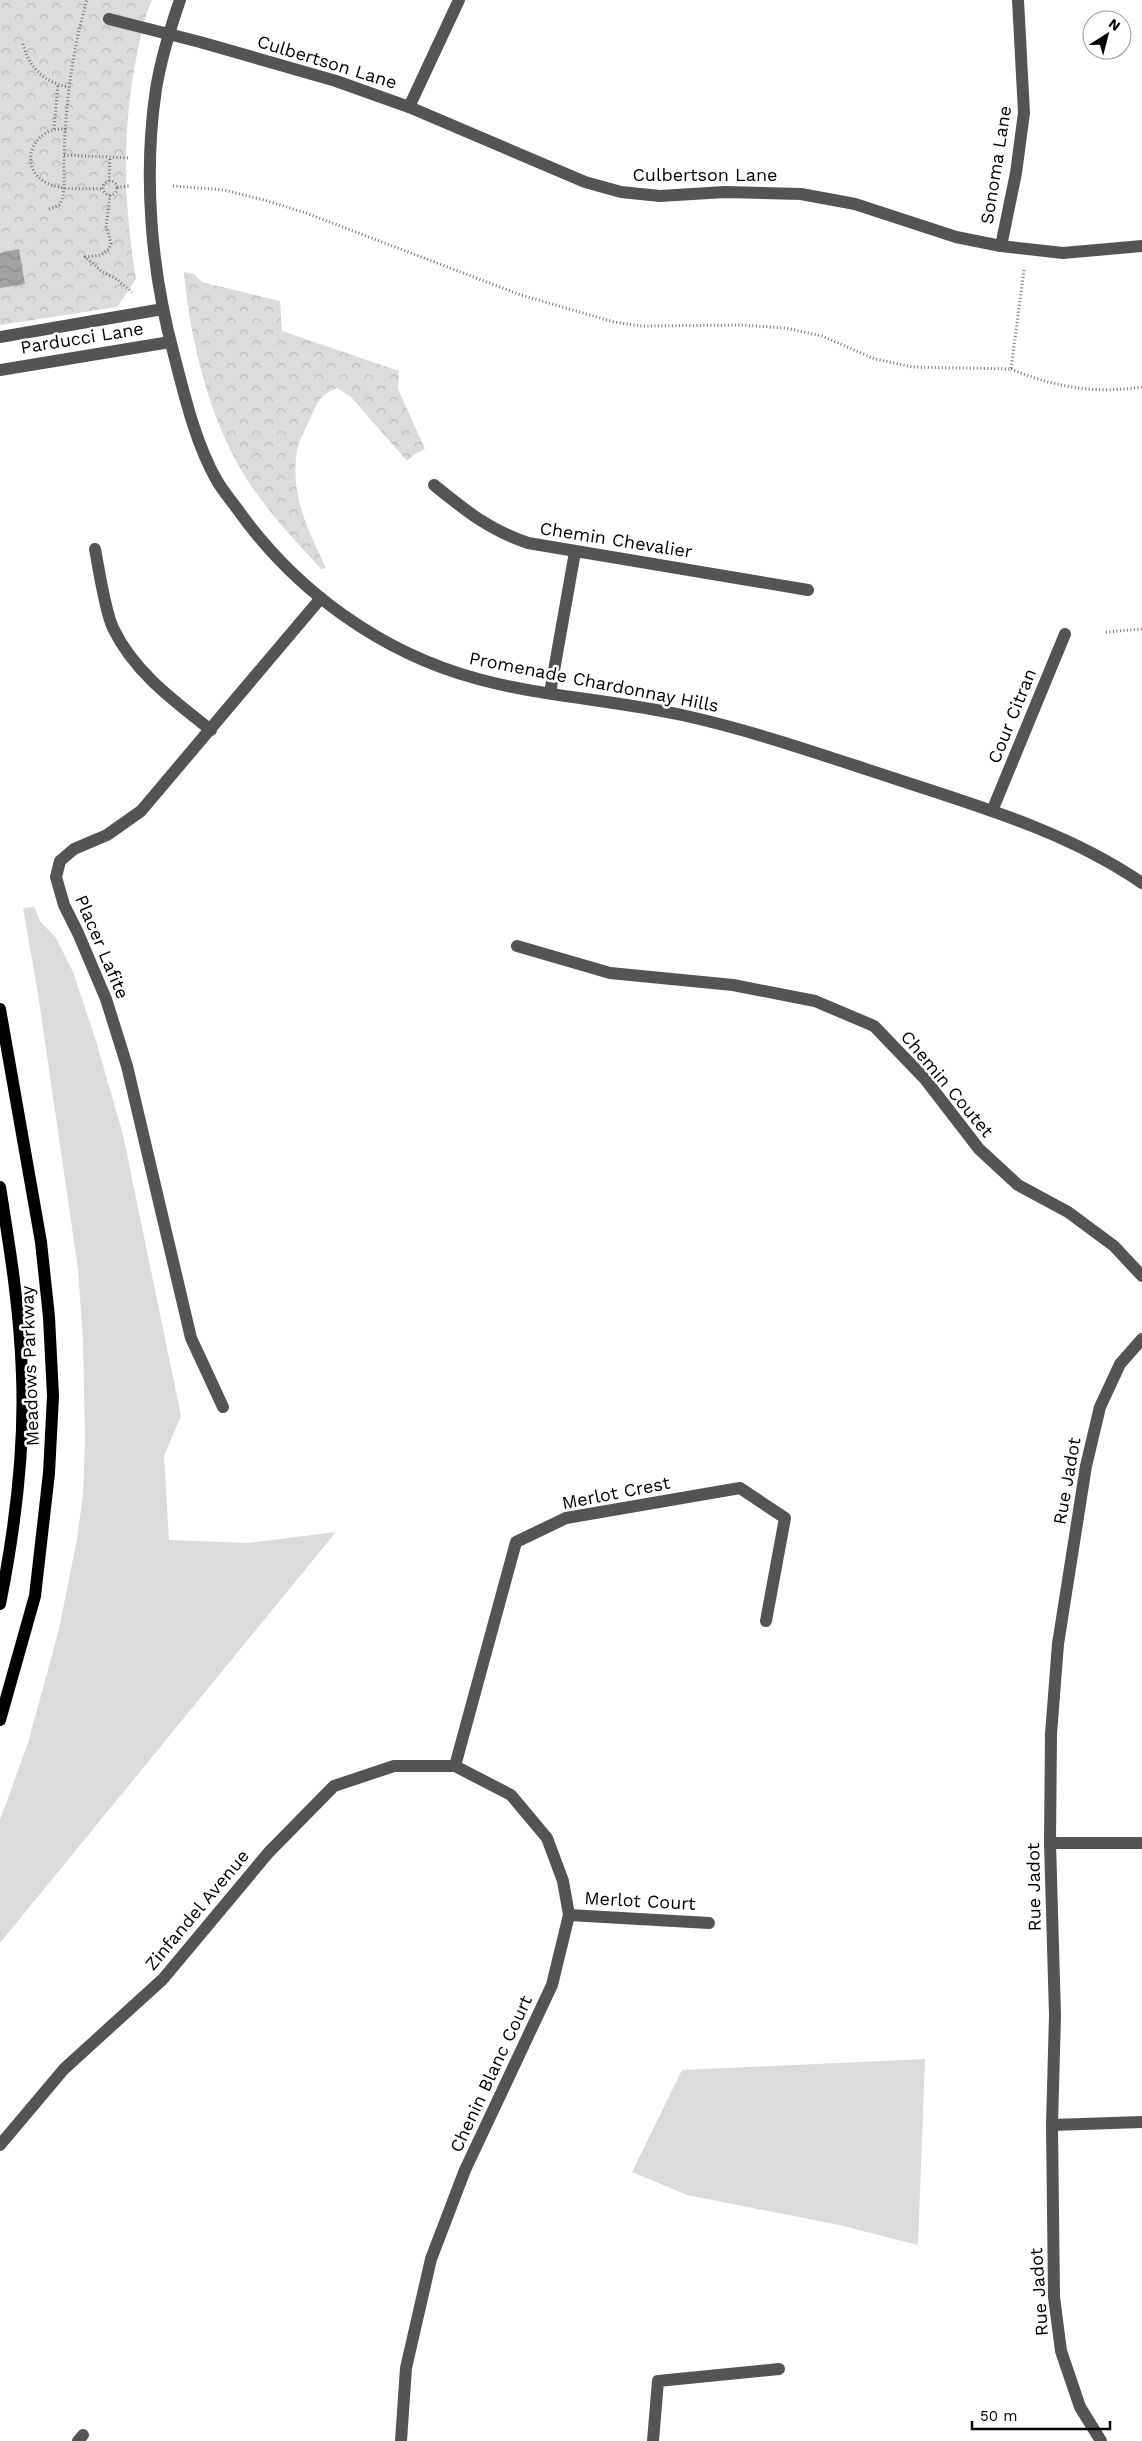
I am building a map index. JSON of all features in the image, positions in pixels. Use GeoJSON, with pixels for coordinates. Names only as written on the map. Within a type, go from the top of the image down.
{"type":"FeatureCollection","features":[{"type":"Feature","properties":{"kind":"main road","name":"Meadows Parkway"},"geometry":{"type":"LineString","coordinates":[[0,1009],[41,1242],[49,1317],[52,1396],[49,1473],[35,1596],[0,1720]]}},
{"type":"Feature","properties":{"kind":"main road","name":"Meadows Parkway"},"geometry":{"type":"LineString","coordinates":[[0,1187],[11,1255],[22,1376],[19,1470],[11,1546],[0,1604]]}},
{"type":"Feature","properties":{"kind":"street","name":"Promenade Chardonnay Hills"},"geometry":{"type":"LineString","coordinates":[[180,0],[168,34],[156,88],[150,186],[152,227],[163,309],[170,342],[190,415],[216,479],[259,539],[321,598],[383,642],[430,664],[480,680],[678,714],[746,730],[992,811],[1059,836],[1110,862],[1142,884]]}},
{"type":"Feature","properties":{"kind":"street"},"geometry":{"type":"LineString","coordinates":[[410,106],[459,0]]}},
{"type":"Feature","properties":{"kind":"street","name":"Sonoma Lane"},"geometry":{"type":"LineString","coordinates":[[1001,246],[1016,173],[1024,113],[1018,0]]}},
{"type":"Feature","properties":{"kind":"street","name":"Culbertson Lane"},"geometry":{"type":"LineString","coordinates":[[109,19],[336,81],[410,106],[584,182],[621,192],[660,196],[725,192],[801,194],[855,204],[956,237],[1001,246],[1064,253],[1142,246]]}},
{"type":"Feature","properties":{"kind":"street","name":"Parducci Lane"},"geometry":{"type":"LineString","coordinates":[[0,337],[163,309]]}},
{"type":"Feature","properties":{"kind":"street","name":"Parducci Lane"},"geometry":{"type":"LineString","coordinates":[[0,370],[170,342]]}},
{"type":"Feature","properties":{"kind":"street","name":"Chemin Chevalier"},"geometry":{"type":"LineString","coordinates":[[434,485],[473,517],[501,534],[528,544],[808,590]]}},
{"type":"Feature","properties":{"kind":"street"},"geometry":{"type":"LineString","coordinates":[[95,550],[112,627],[131,658],[154,683],[211,730]]}},
{"type":"Feature","properties":{"kind":"street"},"geometry":{"type":"LineString","coordinates":[[550,693],[575,552]]}},
{"type":"Feature","properties":{"kind":"street","name":"Placer Lafite"},"geometry":{"type":"LineString","coordinates":[[223,1407],[191,1338],[127,1066],[106,999],[78,932],[64,905],[56,877],[60,861],[74,849],[107,835],[141,811],[321,598]]}},
{"type":"Feature","properties":{"kind":"street","name":"Cour Citran"},"geometry":{"type":"LineString","coordinates":[[992,811],[1065,634]]}},
{"type":"Feature","properties":{"kind":"street","name":"Chemin Coutet"},"geometry":{"type":"LineString","coordinates":[[517,946],[610,973],[733,985],[815,1001],[874,1026],[925,1079],[979,1149],[1018,1185],[1068,1212],[1114,1246],[1142,1276]]}},
{"type":"Feature","properties":{"kind":"street","name":"Rue Jadot"},"geometry":{"type":"LineString","coordinates":[[1101,2441],[1080,2407],[1061,2351],[1054,2297],[1052,2125],[1055,2015],[1050,1843],[1051,1734],[1058,1644],[1086,1466],[1100,1407],[1120,1364],[1142,1339]]}},
{"type":"Feature","properties":{"kind":"street","name":"Merlot Crest"},"geometry":{"type":"LineString","coordinates":[[455,1766],[516,1542],[566,1518],[740,1488],[784,1518],[766,1621]]}},
{"type":"Feature","properties":{"kind":"street","name":"Zinfandel Avenue"},"geometry":{"type":"LineString","coordinates":[[0,2145],[64,2069],[163,1979],[269,1852],[334,1786],[394,1766],[455,1766]]}},
{"type":"Feature","properties":{"kind":"street","name":"Chenin Blanc Court"},"geometry":{"type":"LineString","coordinates":[[401,2441],[406,2368],[431,2259],[465,2170],[552,1985],[569,1915],[563,1881],[547,1838],[510,1795],[455,1766]]}},
{"type":"Feature","properties":{"kind":"street"},"geometry":{"type":"LineString","coordinates":[[1050,1843],[1142,1844]]}},
{"type":"Feature","properties":{"kind":"street","name":"Merlot Court"},"geometry":{"type":"LineString","coordinates":[[569,1915],[709,1923]]}},
{"type":"Feature","properties":{"kind":"street"},"geometry":{"type":"LineString","coordinates":[[1052,2125],[1142,2122]]}},
{"type":"Feature","properties":{"kind":"street"},"geometry":{"type":"LineString","coordinates":[[654,2441],[658,2381],[779,2368]]}},
{"type":"Feature","properties":{"kind":"path"},"geometry":{"type":"LineString","coordinates":[[50,209],[59,205],[62,201],[69,86],[87,0]]}},
{"type":"Feature","properties":{"kind":"path"},"geometry":{"type":"LineString","coordinates":[[23,44],[29,60],[38,73],[58,84],[69,86]]}},
{"type":"Feature","properties":{"kind":"path"},"geometry":{"type":"LineString","coordinates":[[54,128],[58,84]]}},
{"type":"Feature","properties":{"kind":"path"},"geometry":{"type":"LineString","coordinates":[[66,129],[54,128],[39,137],[31,152],[31,160],[37,176],[51,186],[103,189]]}},
{"type":"Feature","properties":{"kind":"path"},"geometry":{"type":"LineString","coordinates":[[64,155],[130,158]]}},
{"type":"Feature","properties":{"kind":"path"},"geometry":{"type":"LineString","coordinates":[[109,182],[110,157]]}},
{"type":"Feature","properties":{"kind":"path"},"geometry":{"type":"LineString","coordinates":[[103,189],[104,184],[109,182],[113,182],[117,188]]}},
{"type":"Feature","properties":{"kind":"path"},"geometry":{"type":"LineString","coordinates":[[130,186],[117,188],[110,195],[106,227],[111,243],[109,249],[101,255],[85,257],[101,271],[115,278],[132,292]]}},
{"type":"Feature","properties":{"kind":"path"},"geometry":{"type":"LineString","coordinates":[[173,186],[224,190],[264,200],[306,213],[522,295],[614,322],[642,326],[743,325],[786,328],[822,336],[875,359],[912,367],[1011,369],[1040,381],[1072,388],[1125,390],[1142,387]]}},
{"type":"Feature","properties":{"kind":"path"},"geometry":{"type":"LineString","coordinates":[[103,189],[106,194],[110,195]]}},
{"type":"Feature","properties":{"kind":"path"},"geometry":{"type":"LineString","coordinates":[[1011,369],[1024,270]]}},
{"type":"Feature","properties":{"kind":"path"},"geometry":{"type":"LineString","coordinates":[[1106,632],[1142,629]]}},
{"type":"Feature","properties":{"kind":"green space"},"geometry":{"type":"Polygon","coordinates":[[[0,0],[152,0],[139,43],[134,70],[126,149],[129,226],[136,279],[117,307],[0,325],[0,0]]]}},
{"type":"Feature","properties":{"kind":"green space"},"geometry":{"type":"Polygon","coordinates":[[[184,272],[194,274],[202,282],[280,301],[282,331],[399,371],[398,389],[425,449],[407,461],[350,396],[337,388],[326,393],[319,401],[299,443],[295,466],[298,497],[312,539],[326,568],[321,569],[273,516],[248,481],[223,434],[204,381],[197,353],[191,326],[184,272]]]}},
{"type":"Feature","properties":{"kind":"green space"},"geometry":{"type":"Polygon","coordinates":[[[34,907],[40,921],[56,938],[73,972],[96,1041],[123,1135],[181,1416],[164,1456],[169,1540],[248,1543],[336,1532],[0,1943],[0,1820],[28,1743],[59,1629],[77,1539],[83,1495],[85,1439],[83,1340],[78,1269],[38,994],[23,908],[34,907]]]}},
{"type":"Feature","properties":{"kind":"green space"},"geometry":{"type":"Polygon","coordinates":[[[925,2059],[918,2245],[839,2225],[687,2195],[632,2172],[682,2070],[925,2059]]]}},
{"type":"Feature","properties":{"kind":"water"},"geometry":{"type":"Polygon","coordinates":[[[19,249],[25,284],[0,288],[0,253],[19,249]]]}}]}
